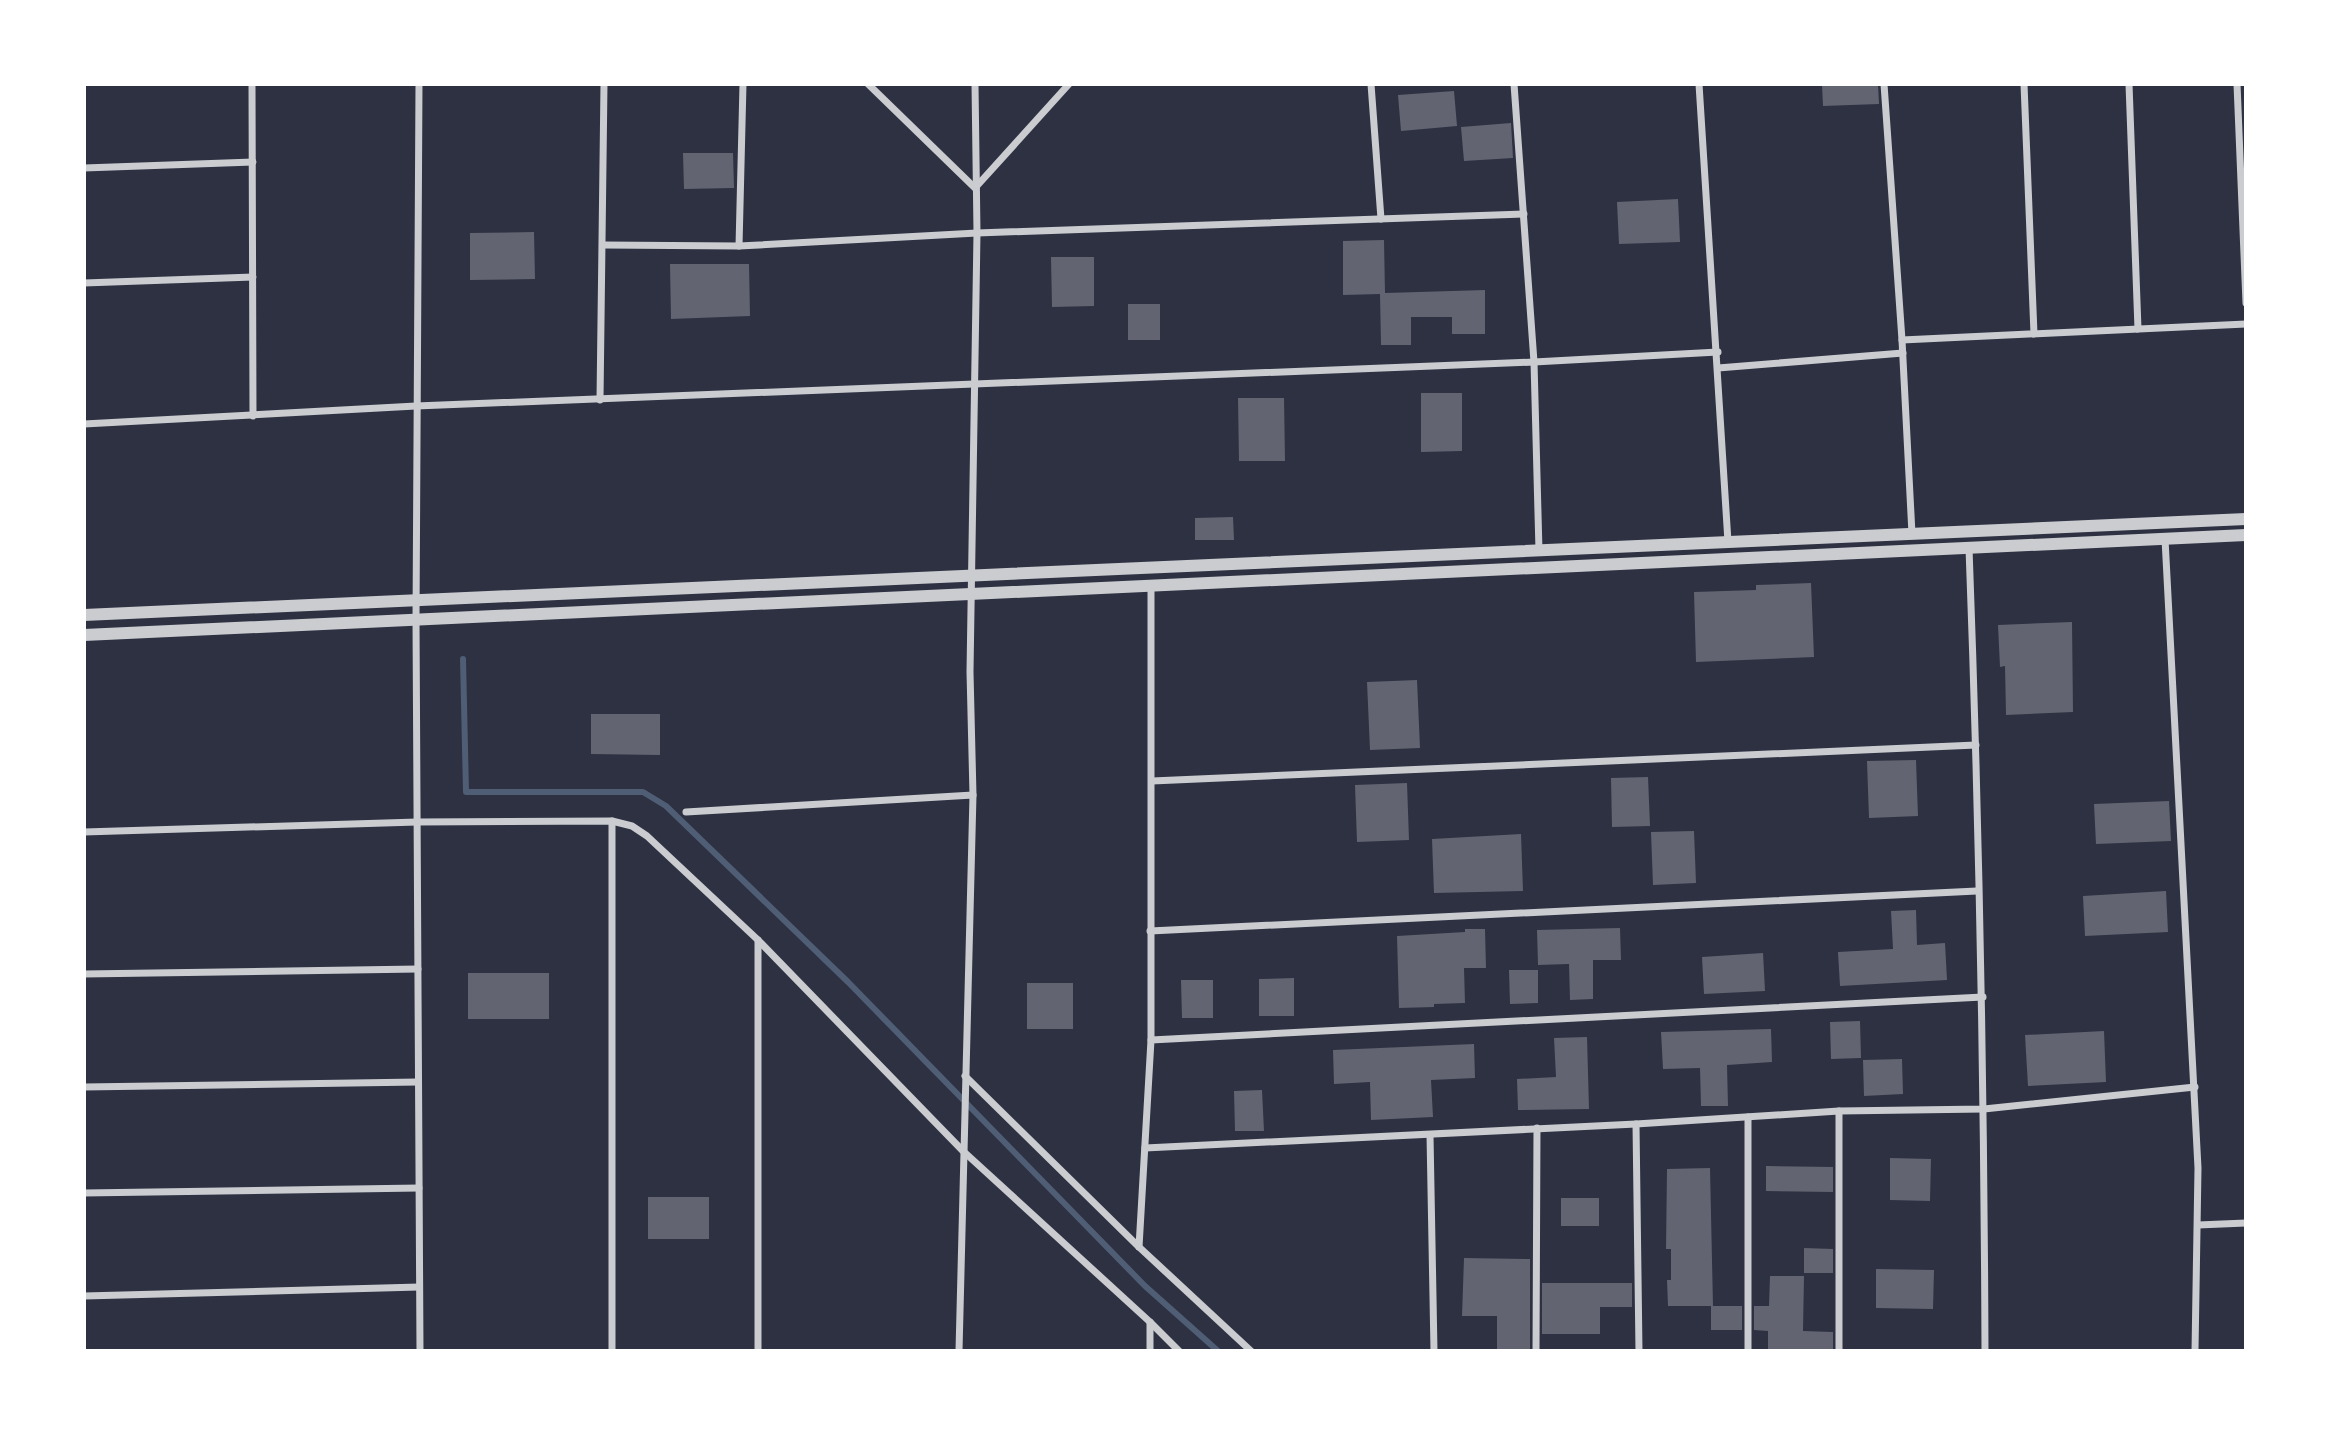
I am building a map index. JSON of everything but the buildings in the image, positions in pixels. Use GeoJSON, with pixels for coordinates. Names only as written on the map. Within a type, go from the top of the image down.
{"type":"FeatureCollection","features":[{"type":"Feature","properties":{"kind":"street"},"geometry":{"type":"LineString","coordinates":[[253,84],[253,416]]}},
{"type":"Feature","properties":{"kind":"street"},"geometry":{"type":"LineString","coordinates":[[419,84],[416,620],[420,1351]]}},
{"type":"Feature","properties":{"kind":"street"},"geometry":{"type":"LineString","coordinates":[[600,400],[604,84]]}},
{"type":"Feature","properties":{"kind":"street"},"geometry":{"type":"LineString","coordinates":[[739,246],[743,84]]}},
{"type":"Feature","properties":{"kind":"street"},"geometry":{"type":"LineString","coordinates":[[869,84],[975,188]]}},
{"type":"Feature","properties":{"kind":"street"},"geometry":{"type":"LineString","coordinates":[[959,1351],[973,795],[973,385],[977,233],[975,84]]}},
{"type":"Feature","properties":{"kind":"street"},"geometry":{"type":"LineString","coordinates":[[975,188],[1069,84]]}},
{"type":"Feature","properties":{"kind":"street"},"geometry":{"type":"LineString","coordinates":[[1371,84],[1381,219]]}},
{"type":"Feature","properties":{"kind":"street"},"geometry":{"type":"LineString","coordinates":[[1514,84],[1534,362],[1539,551]]}},
{"type":"Feature","properties":{"kind":"street"},"geometry":{"type":"LineString","coordinates":[[1699,84],[1728,542]]}},
{"type":"Feature","properties":{"kind":"street"},"geometry":{"type":"LineString","coordinates":[[1884,84],[1912,534]]}},
{"type":"Feature","properties":{"kind":"street"},"geometry":{"type":"LineString","coordinates":[[2024,84],[2034,334]]}},
{"type":"Feature","properties":{"kind":"street"},"geometry":{"type":"LineString","coordinates":[[2129,84],[2138,329]]}},
{"type":"Feature","properties":{"kind":"street"},"geometry":{"type":"LineString","coordinates":[[2237,84],[2246,303]]}},
{"type":"Feature","properties":{"kind":"street"},"geometry":{"type":"LineString","coordinates":[[84,168],[253,162]]}},
{"type":"Feature","properties":{"kind":"street"},"geometry":{"type":"LineString","coordinates":[[604,245],[739,246],[977,233],[1524,214]]}},
{"type":"Feature","properties":{"kind":"street"},"geometry":{"type":"LineString","coordinates":[[84,283],[253,277]]}},
{"type":"Feature","properties":{"kind":"street"},"geometry":{"type":"LineString","coordinates":[[1902,340],[2246,324]]}},
{"type":"Feature","properties":{"kind":"street"},"geometry":{"type":"LineString","coordinates":[[84,424],[416,407],[1534,362],[1718,352]]}},
{"type":"Feature","properties":{"kind":"street"},"geometry":{"type":"LineString","coordinates":[[1718,368],[1902,352]]}},
{"type":"Feature","properties":{"kind":"street"},"geometry":{"type":"LineString","coordinates":[[84,615],[2246,519]]}},
{"type":"Feature","properties":{"kind":"street"},"geometry":{"type":"LineString","coordinates":[[84,635],[2246,535]]}},
{"type":"Feature","properties":{"kind":"street"},"geometry":{"type":"LineString","coordinates":[[2165,539],[2199,1168],[2195,1351]]}},
{"type":"Feature","properties":{"kind":"street"},"geometry":{"type":"LineString","coordinates":[[1969,548],[1976,745],[1977,891],[1983,997],[1985,1351]]}},
{"type":"Feature","properties":{"kind":"street"},"geometry":{"type":"LineString","coordinates":[[1139,1247],[1151,1040],[1151,586]]}},
{"type":"Feature","properties":{"kind":"street"},"geometry":{"type":"LineString","coordinates":[[1152,780],[1976,745]]}},
{"type":"Feature","properties":{"kind":"street"},"geometry":{"type":"LineString","coordinates":[[686,812],[973,795]]}},
{"type":"Feature","properties":{"kind":"street"},"geometry":{"type":"LineString","coordinates":[[612,821],[612,1351]]}},
{"type":"Feature","properties":{"kind":"street"},"geometry":{"type":"LineString","coordinates":[[84,832],[417,822],[612,821],[640,830],[758,940],[963,1151],[1179,1351]]}},
{"type":"Feature","properties":{"kind":"street"},"geometry":{"type":"LineString","coordinates":[[1150,931],[1977,891]]}},
{"type":"Feature","properties":{"kind":"street"},"geometry":{"type":"LineString","coordinates":[[758,940],[758,1351]]}},
{"type":"Feature","properties":{"kind":"street"},"geometry":{"type":"LineString","coordinates":[[84,974],[418,969]]}},
{"type":"Feature","properties":{"kind":"street"},"geometry":{"type":"LineString","coordinates":[[1151,1040],[1983,997]]}},
{"type":"Feature","properties":{"kind":"street"},"geometry":{"type":"LineString","coordinates":[[965,1076],[1139,1247],[1251,1351]]}},
{"type":"Feature","properties":{"kind":"street"},"geometry":{"type":"LineString","coordinates":[[84,1087],[418,1082]]}},
{"type":"Feature","properties":{"kind":"street"},"geometry":{"type":"LineString","coordinates":[[1145,1148],[1430,1135],[1839,1111],[1984,1109],[2194,1087]]}},
{"type":"Feature","properties":{"kind":"street"},"geometry":{"type":"LineString","coordinates":[[1839,1111],[1839,1351]]}},
{"type":"Feature","properties":{"kind":"street"},"geometry":{"type":"LineString","coordinates":[[1748,1117],[1748,1351]]}},
{"type":"Feature","properties":{"kind":"street"},"geometry":{"type":"LineString","coordinates":[[1636,1124],[1639,1351]]}},
{"type":"Feature","properties":{"kind":"street"},"geometry":{"type":"LineString","coordinates":[[1536,1351],[1537,1128]]}},
{"type":"Feature","properties":{"kind":"street"},"geometry":{"type":"LineString","coordinates":[[1430,1135],[1434,1351]]}},
{"type":"Feature","properties":{"kind":"street"},"geometry":{"type":"LineString","coordinates":[[84,1193],[419,1188]]}},
{"type":"Feature","properties":{"kind":"street"},"geometry":{"type":"LineString","coordinates":[[2198,1225],[2246,1223]]}},
{"type":"Feature","properties":{"kind":"street"},"geometry":{"type":"LineString","coordinates":[[84,1296],[419,1287]]}},
{"type":"Feature","properties":{"kind":"street"},"geometry":{"type":"LineString","coordinates":[[1150,1322],[1150,1351]]}},
{"type":"Feature","properties":{"kind":"waterway"},"geometry":{"type":"LineString","coordinates":[[463,659],[466,792],[643,792],[666,806],[848,982],[1145,1286],[1218,1351]]}}]}
